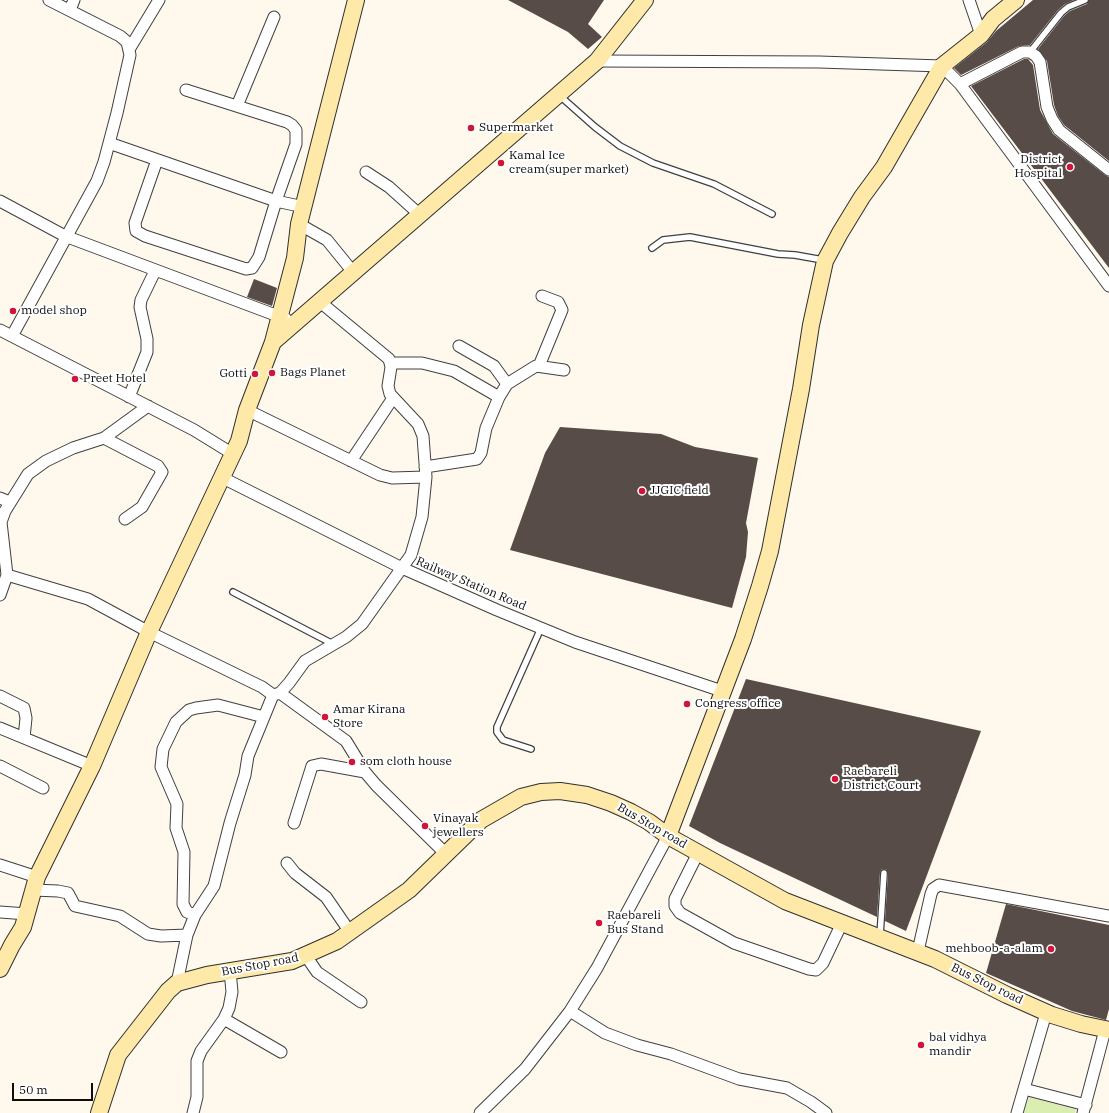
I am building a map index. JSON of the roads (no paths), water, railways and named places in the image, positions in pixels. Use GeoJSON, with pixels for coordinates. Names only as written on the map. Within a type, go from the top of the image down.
{"type":"FeatureCollection","features":[{"type":"Feature","properties":{"kind":"street"},"geometry":{"type":"LineString","coordinates":[[12,336],[97,181],[109,143],[130,55],[130,48],[127,42],[120,36],[72,5],[49,0]]}},
{"type":"Feature","properties":{"kind":"street"},"geometry":{"type":"LineString","coordinates":[[130,48],[159,0]]}},
{"type":"Feature","properties":{"kind":"street"},"geometry":{"type":"LineString","coordinates":[[0,969],[23,927],[35,884],[92,766],[148,632],[239,441],[247,410],[273,342],[295,258],[299,224],[356,0]]}},
{"type":"Feature","properties":{"kind":"street"},"geometry":{"type":"LineString","coordinates":[[273,342],[597,61],[645,0]]}},
{"type":"Feature","properties":{"kind":"street"},"geometry":{"type":"LineString","coordinates":[[969,0],[981,35]]}},
{"type":"Feature","properties":{"kind":"street"},"geometry":{"type":"LineString","coordinates":[[480,1113],[525,1069],[570,1011],[597,968],[668,836],[750,620],[770,551],[801,389],[811,326],[826,261],[840,233],[862,197],[884,167],[942,66],[981,35],[993,19],[1016,0]]}},
{"type":"Feature","properties":{"kind":"street"},"geometry":{"type":"LineString","coordinates":[[237,106],[274,17]]}},
{"type":"Feature","properties":{"kind":"street"},"geometry":{"type":"LineString","coordinates":[[960,84],[1022,52],[1030,52],[1036,56],[1040,62],[1047,107],[1059,130],[1109,170]]}},
{"type":"Feature","properties":{"kind":"street"},"geometry":{"type":"LineString","coordinates":[[597,61],[819,62],[942,66],[960,84],[1109,286]]}},
{"type":"Feature","properties":{"kind":"street"},"geometry":{"type":"LineString","coordinates":[[157,160],[135,223],[136,231],[145,236],[246,269],[252,268],[259,257],[276,201],[296,144],[296,130],[287,122],[186,90]]}},
{"type":"Feature","properties":{"kind":"street"},"geometry":{"type":"LineString","coordinates":[[109,143],[276,201],[304,207]]}},
{"type":"Feature","properties":{"kind":"street"},"geometry":{"type":"LineString","coordinates":[[366,172],[389,187],[419,214]]}},
{"type":"Feature","properties":{"kind":"street"},"geometry":{"type":"LineString","coordinates":[[0,201],[66,236],[155,271],[295,322]]}},
{"type":"Feature","properties":{"kind":"street"},"geometry":{"type":"LineString","coordinates":[[299,224],[328,240],[353,272]]}},
{"type":"Feature","properties":{"kind":"street"},"geometry":{"type":"LineString","coordinates":[[130,397],[146,352],[147,339],[140,307],[141,300],[155,271]]}},
{"type":"Feature","properties":{"kind":"street"},"geometry":{"type":"LineString","coordinates":[[539,366],[562,310],[558,302],[542,296]]}},
{"type":"Feature","properties":{"kind":"street"},"geometry":{"type":"LineString","coordinates":[[99,1113],[118,1055],[168,991],[177,983],[187,935],[194,915],[214,886],[230,823],[244,781],[248,756],[264,717],[277,694],[289,684],[305,661],[362,624],[411,555],[417,538],[422,516],[425,472],[423,436],[418,424],[393,398],[388,386],[390,363],[386,354],[319,301]]}},
{"type":"Feature","properties":{"kind":"street"},"geometry":{"type":"LineString","coordinates":[[0,330],[194,430],[233,454]]}},
{"type":"Feature","properties":{"kind":"street"},"geometry":{"type":"LineString","coordinates":[[459,346],[494,366],[507,384]]}},
{"type":"Feature","properties":{"kind":"street"},"geometry":{"type":"LineString","coordinates":[[390,363],[422,363],[454,371],[499,397]]}},
{"type":"Feature","properties":{"kind":"street"},"geometry":{"type":"LineString","coordinates":[[247,410],[380,475],[392,478],[425,472],[477,459],[481,452],[486,428],[499,397],[507,384],[530,368],[539,366],[564,370]]}},
{"type":"Feature","properties":{"kind":"street"},"geometry":{"type":"LineString","coordinates":[[351,461],[393,398]]}},
{"type":"Feature","properties":{"kind":"street"},"geometry":{"type":"LineString","coordinates":[[0,595],[7,575],[0,527],[5,511],[28,474],[34,469],[73,448],[104,438],[148,406]]}},
{"type":"Feature","properties":{"kind":"street"},"geometry":{"type":"LineString","coordinates":[[104,438],[158,466],[162,472],[142,507],[125,519]]}},
{"type":"Feature","properties":{"kind":"street","name":"Railway Station Road"},"geometry":{"type":"LineString","coordinates":[[221,477],[402,568],[541,628],[575,642],[722,691]]}},
{"type":"Feature","properties":{"kind":"street"},"geometry":{"type":"LineString","coordinates":[[0,498],[10,502]]}},
{"type":"Feature","properties":{"kind":"street"},"geometry":{"type":"LineString","coordinates":[[7,575],[88,599],[148,632],[277,694],[346,741],[365,772],[383,793],[446,854]]}},
{"type":"Feature","properties":{"kind":"street"},"geometry":{"type":"LineString","coordinates":[[0,696],[24,708],[26,718],[24,738]]}},
{"type":"Feature","properties":{"kind":"street"},"geometry":{"type":"LineString","coordinates":[[194,915],[187,912],[183,904],[184,852],[176,828],[177,804],[161,767],[163,749],[176,722],[189,710],[218,705],[264,717]]}},
{"type":"Feature","properties":{"kind":"street"},"geometry":{"type":"LineString","coordinates":[[0,728],[92,766]]}},
{"type":"Feature","properties":{"kind":"street"},"geometry":{"type":"LineString","coordinates":[[294,823],[312,766],[321,764],[365,772]]}},
{"type":"Feature","properties":{"kind":"street"},"geometry":{"type":"LineString","coordinates":[[0,766],[43,788]]}},
{"type":"Feature","properties":{"kind":"street","name":"Bus Stop road"},"geometry":{"type":"LineString","coordinates":[[177,983],[230,971],[292,961],[337,941],[408,890],[481,820],[521,797],[541,792],[560,790],[587,795],[611,803],[649,822],[668,836],[785,901],[842,924],[918,951],[1046,1013],[1080,1024],[1107,1030]]}},
{"type":"Feature","properties":{"kind":"street"},"geometry":{"type":"LineString","coordinates":[[698,853],[675,899],[674,906],[680,913],[725,938],[746,947],[816,970],[823,963],[842,924]]}},
{"type":"Feature","properties":{"kind":"street"},"geometry":{"type":"LineString","coordinates":[[287,863],[295,873],[326,897],[350,932]]}},
{"type":"Feature","properties":{"kind":"street"},"geometry":{"type":"LineString","coordinates":[[0,865],[35,884],[68,893],[75,906],[120,916],[148,934],[161,936],[187,935]]}},
{"type":"Feature","properties":{"kind":"street"},"geometry":{"type":"LineString","coordinates":[[918,951],[931,894],[933,889],[939,886],[1109,916]]}},
{"type":"Feature","properties":{"kind":"street"},"geometry":{"type":"LineString","coordinates":[[0,912],[27,914]]}},
{"type":"Feature","properties":{"kind":"street"},"geometry":{"type":"LineString","coordinates":[[306,956],[317,972],[361,1002]]}},
{"type":"Feature","properties":{"kind":"street"},"geometry":{"type":"LineString","coordinates":[[193,1113],[197,1097],[197,1061],[202,1051],[224,1019],[232,1000],[230,971]]}},
{"type":"Feature","properties":{"kind":"street"},"geometry":{"type":"LineString","coordinates":[[570,1011],[605,1033],[637,1045],[671,1054],[745,1081],[787,1088],[826,1113]]}},
{"type":"Feature","properties":{"kind":"street"},"geometry":{"type":"LineString","coordinates":[[1017,1113],[1046,1013]]}},
{"type":"Feature","properties":{"kind":"street"},"geometry":{"type":"LineString","coordinates":[[224,1019],[281,1052]]}},
{"type":"Feature","properties":{"kind":"street"},"geometry":{"type":"LineString","coordinates":[[1024,1089],[1085,1109],[1107,1030]]}},
{"type":"Feature","properties":{"kind":"lane"},"geometry":{"type":"LineString","coordinates":[[1030,52],[1060,13],[1085,0]]}},
{"type":"Feature","properties":{"kind":"lane"},"geometry":{"type":"LineString","coordinates":[[558,94],[595,127],[620,146],[658,165],[714,184],[772,214]]}},
{"type":"Feature","properties":{"kind":"lane"},"geometry":{"type":"LineString","coordinates":[[652,248],[663,240],[690,237],[778,254],[794,255],[826,261]]}},
{"type":"Feature","properties":{"kind":"lane"},"geometry":{"type":"LineString","coordinates":[[233,592],[332,644]]}},
{"type":"Feature","properties":{"kind":"lane"},"geometry":{"type":"LineString","coordinates":[[531,749],[503,740],[497,732],[497,727],[541,628]]}},
{"type":"Feature","properties":{"kind":"lane"},"geometry":{"type":"LineString","coordinates":[[880,937],[884,873]]}},
{"type":"Feature","properties":{"kind":"place","name":"Supermarket"},"geometry":{"type":"Point","coordinates":[471,128]}},
{"type":"Feature","properties":{"kind":"place","name":"Kamal Ice cream(super market)"},"geometry":{"type":"Point","coordinates":[501,163]}},
{"type":"Feature","properties":{"kind":"place","name":"District Hospital"},"geometry":{"type":"Point","coordinates":[1070,167]}},
{"type":"Feature","properties":{"kind":"place","name":"model shop"},"geometry":{"type":"Point","coordinates":[13,311]}},
{"type":"Feature","properties":{"kind":"place","name":"Bags Planet"},"geometry":{"type":"Point","coordinates":[272,373]}},
{"type":"Feature","properties":{"kind":"place","name":"Gotti"},"geometry":{"type":"Point","coordinates":[255,374]}},
{"type":"Feature","properties":{"kind":"place","name":"Preet Hotel"},"geometry":{"type":"Point","coordinates":[75,379]}},
{"type":"Feature","properties":{"kind":"place","name":"JJGIC field"},"geometry":{"type":"Point","coordinates":[642,491]}},
{"type":"Feature","properties":{"kind":"place","name":"Congress office"},"geometry":{"type":"Point","coordinates":[687,704]}},
{"type":"Feature","properties":{"kind":"place","name":"Amar Kirana Store"},"geometry":{"type":"Point","coordinates":[325,717]}},
{"type":"Feature","properties":{"kind":"place","name":"som cloth house"},"geometry":{"type":"Point","coordinates":[352,762]}},
{"type":"Feature","properties":{"kind":"place","name":"Raebareli District Court"},"geometry":{"type":"Point","coordinates":[835,779]}},
{"type":"Feature","properties":{"kind":"place","name":"Vinayak jewellers"},"geometry":{"type":"Point","coordinates":[425,826]}},
{"type":"Feature","properties":{"kind":"place","name":"Raebareli Bus Stand"},"geometry":{"type":"Point","coordinates":[599,923]}},
{"type":"Feature","properties":{"kind":"place","name":"mehboob-a-alam"},"geometry":{"type":"Point","coordinates":[1051,949]}},
{"type":"Feature","properties":{"kind":"place","name":"bal vidhya mandir"},"geometry":{"type":"Point","coordinates":[921,1045]}}]}
